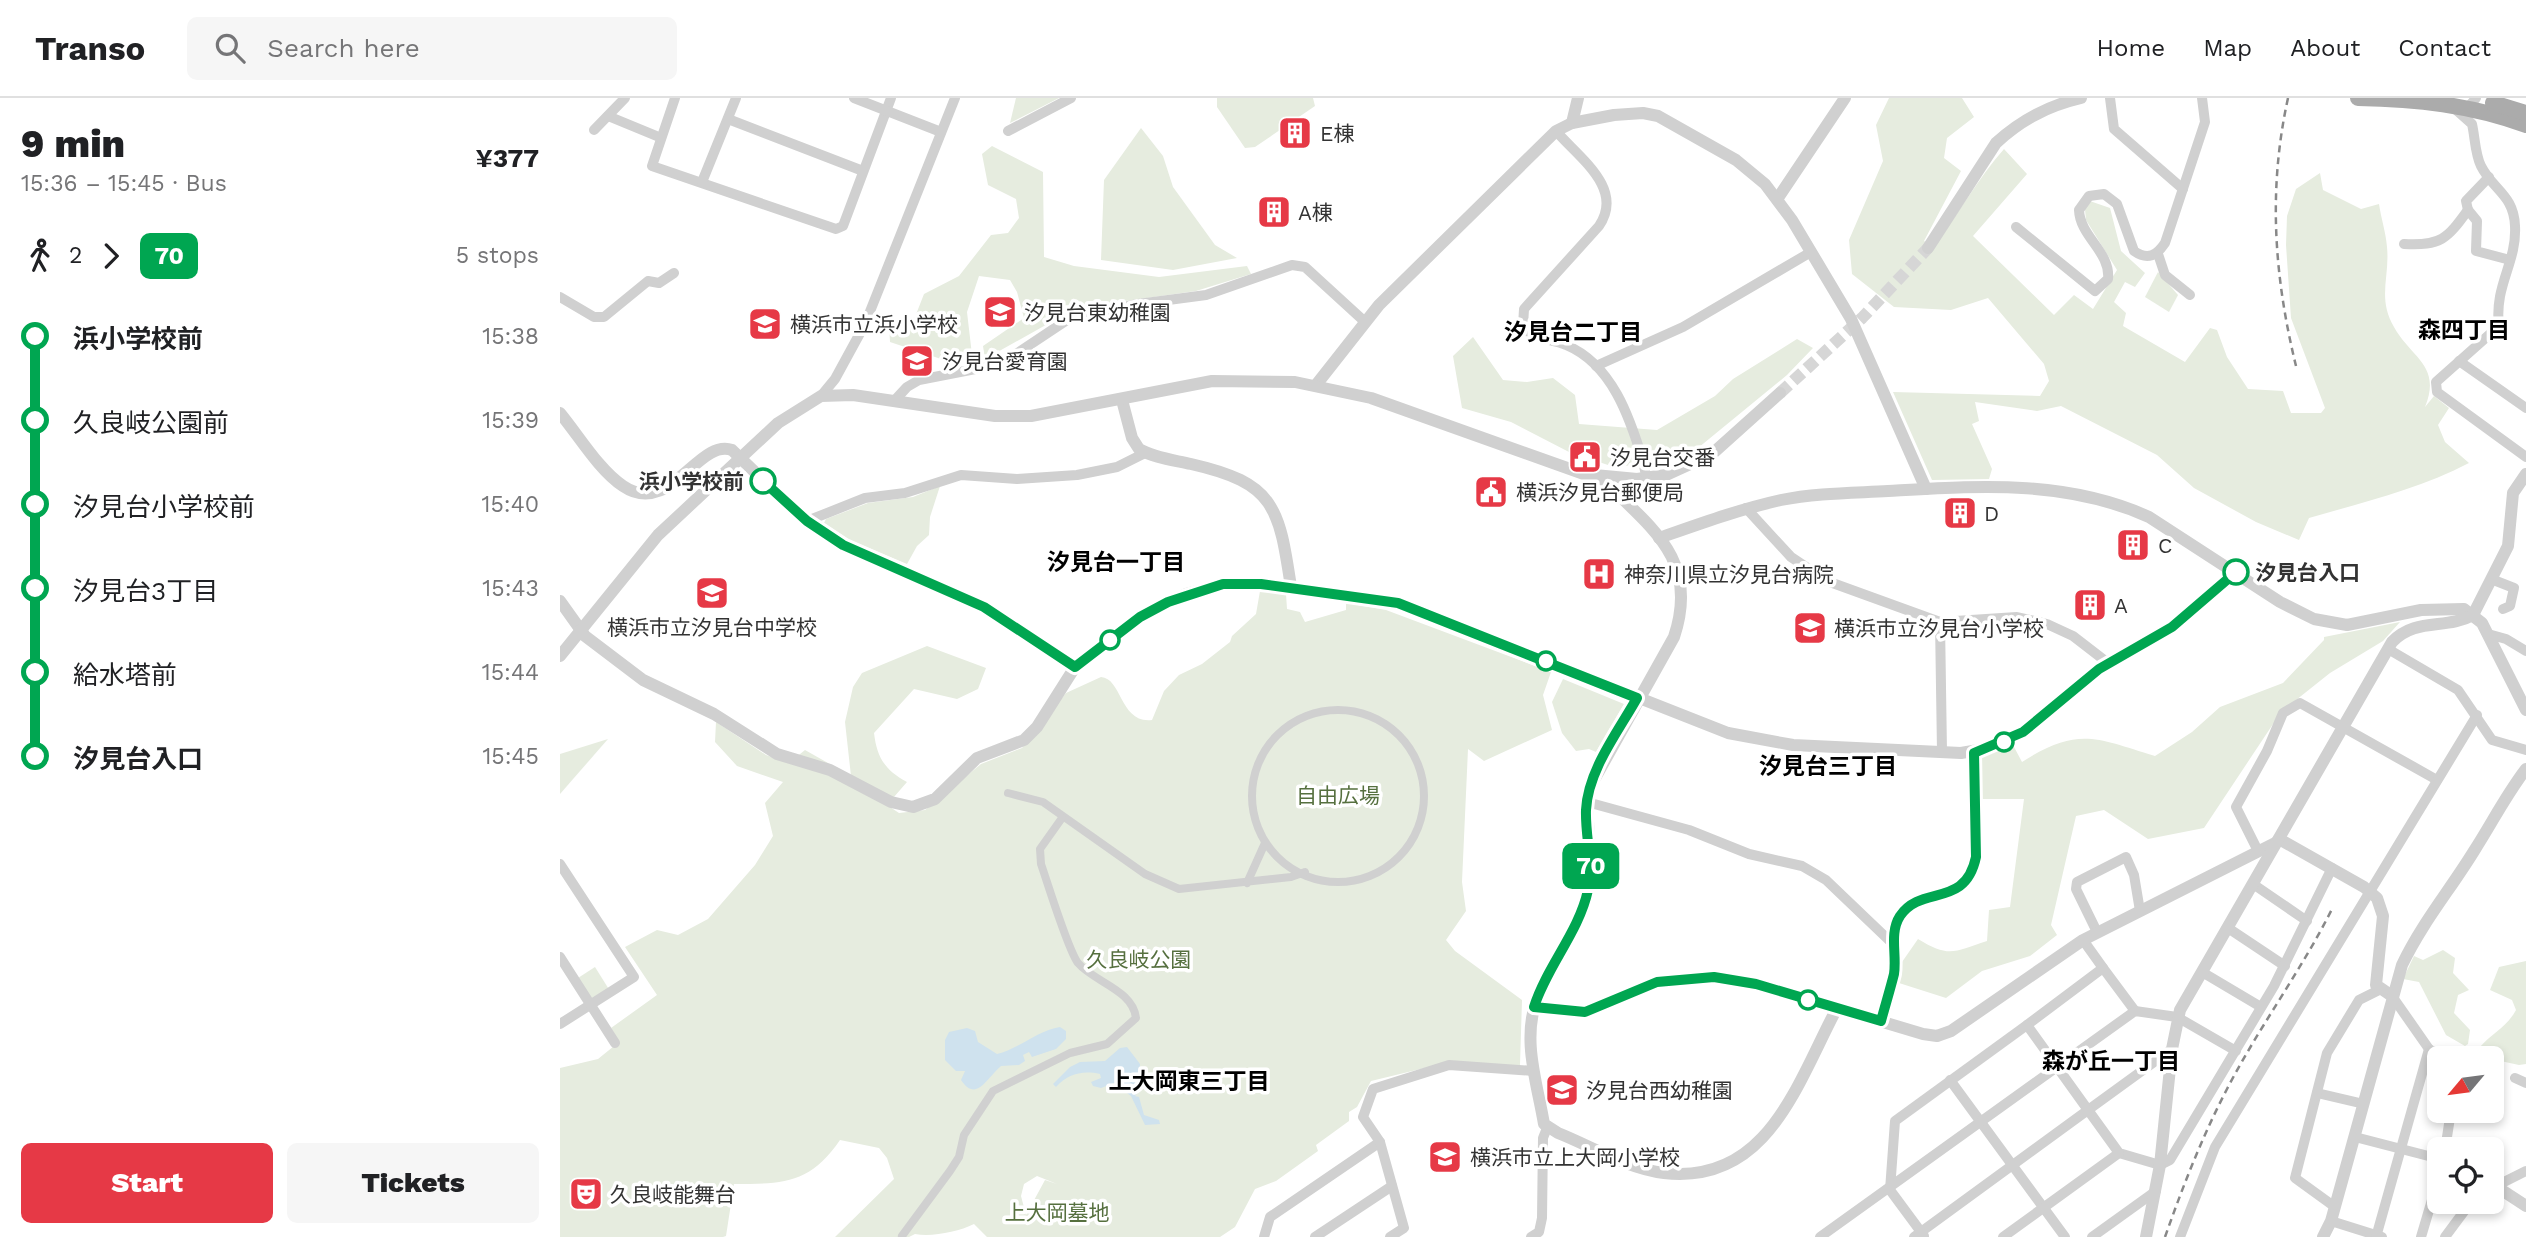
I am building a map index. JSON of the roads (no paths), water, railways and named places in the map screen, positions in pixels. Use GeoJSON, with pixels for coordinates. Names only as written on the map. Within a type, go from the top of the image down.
{"type":"FeatureCollection","features":[{"type":"Feature","properties":{"kind":"main road"},"geometry":{"type":"LineString","coordinates":[[2358,98],[2407,99],[2460,106],[2526,125]]}},
{"type":"Feature","properties":{"kind":"main road"},"geometry":{"type":"LineString","coordinates":[[2475,98],[2526,113]]}},
{"type":"Feature","properties":{"kind":"street"},"geometry":{"type":"LineString","coordinates":[[594,130],[625,98]]}},
{"type":"Feature","properties":{"kind":"street"},"geometry":{"type":"LineString","coordinates":[[675,98],[659,137],[652,166],[836,229],[843,226],[891,98]]}},
{"type":"Feature","properties":{"kind":"street"},"geometry":{"type":"LineString","coordinates":[[702,182],[736,98]]}},
{"type":"Feature","properties":{"kind":"street"},"geometry":{"type":"LineString","coordinates":[[854,98],[941,132]]}},
{"type":"Feature","properties":{"kind":"street"},"geometry":{"type":"LineString","coordinates":[[560,656],[579,629],[658,535],[778,423],[821,397],[835,379],[865,324],[956,98]]}},
{"type":"Feature","properties":{"kind":"street"},"geometry":{"type":"LineString","coordinates":[[1008,131],[1071,98]]}},
{"type":"Feature","properties":{"kind":"street"},"geometry":{"type":"LineString","coordinates":[[1572,123],[1578,98]]}},
{"type":"Feature","properties":{"kind":"street"},"geometry":{"type":"LineString","coordinates":[[1778,198],[1845,98]]}},
{"type":"Feature","properties":{"kind":"street"},"geometry":{"type":"LineString","coordinates":[[1928,248],[1996,144],[2036,113],[2081,98]]}},
{"type":"Feature","properties":{"kind":"street"},"geometry":{"type":"LineString","coordinates":[[2110,98],[2114,128],[2183,189]]}},
{"type":"Feature","properties":{"kind":"street"},"geometry":{"type":"LineString","coordinates":[[2016,226],[2095,291],[2108,279],[2109,270],[2084,228],[2078,210],[2089,196],[2104,194],[2118,204],[2134,251],[2148,257],[2158,254],[2165,243],[2205,122],[2206,112],[2202,98]]}},
{"type":"Feature","properties":{"kind":"street"},"geometry":{"type":"LineString","coordinates":[[2441,98],[2472,124],[2479,162],[2512,204],[2515,226],[2510,260],[2501,284],[2497,307],[2500,326],[2436,382],[2437,392],[2526,457]]}},
{"type":"Feature","properties":{"kind":"street"},"geometry":{"type":"LineString","coordinates":[[2462,114],[2475,98]]}},
{"type":"Feature","properties":{"kind":"street"},"geometry":{"type":"LineString","coordinates":[[1316,384],[1364,321],[1556,131],[1572,123],[1628,113],[1658,116],[1736,160],[1778,198],[1858,332],[1926,489]]}},
{"type":"Feature","properties":{"kind":"street"},"geometry":{"type":"LineString","coordinates":[[608,116],[659,137]]}},
{"type":"Feature","properties":{"kind":"street"},"geometry":{"type":"LineString","coordinates":[[727,119],[863,171]]}},
{"type":"Feature","properties":{"kind":"street"},"geometry":{"type":"LineString","coordinates":[[1556,131],[1602,183],[1606,209],[1599,226],[1524,309],[1521,320],[1531,336],[1568,345],[1596,366],[1625,408],[1643,460],[1649,490]]}},
{"type":"Feature","properties":{"kind":"street"},"geometry":{"type":"LineString","coordinates":[[2489,177],[2466,201],[2468,211],[2477,221],[2476,251],[2510,260]]}},
{"type":"Feature","properties":{"kind":"street"},"geometry":{"type":"LineString","coordinates":[[2404,244],[2430,250],[2449,236],[2468,211]]}},
{"type":"Feature","properties":{"kind":"street"},"geometry":{"type":"LineString","coordinates":[[1596,366],[1683,327],[1811,253]]}},
{"type":"Feature","properties":{"kind":"street"},"geometry":{"type":"LineString","coordinates":[[2158,254],[2165,275],[2190,295]]}},
{"type":"Feature","properties":{"kind":"street"},"geometry":{"type":"LineString","coordinates":[[895,400],[907,387],[919,380],[1001,364],[1070,318],[1138,304],[1206,295],[1299,263],[1364,321]]}},
{"type":"Feature","properties":{"kind":"street"},"geometry":{"type":"LineString","coordinates":[[560,297],[599,319],[648,281],[659,283],[674,273]]}},
{"type":"Feature","properties":{"kind":"street"},"geometry":{"type":"LineString","coordinates":[[2459,361],[2526,408]]}},
{"type":"Feature","properties":{"kind":"street"},"geometry":{"type":"LineString","coordinates":[[821,397],[853,395],[995,416],[1031,416],[1122,400],[1185,385],[1220,381],[1276,380],[1316,384],[1371,398],[1601,478],[1637,479],[1666,475],[1691,466],[1730,441],[1780,393]]}},
{"type":"Feature","properties":{"kind":"street"},"geometry":{"type":"LineString","coordinates":[[1122,400],[1132,438],[1145,453],[1225,471],[1258,489],[1275,512],[1292,587]]}},
{"type":"Feature","properties":{"kind":"street"},"geometry":{"type":"LineString","coordinates":[[560,413],[616,481],[635,492],[661,490],[720,449],[732,450],[807,521],[865,556],[984,607],[1075,667]]}},
{"type":"Feature","properties":{"kind":"street"},"geometry":{"type":"LineString","coordinates":[[807,521],[865,498],[905,493],[961,475],[1017,479],[1077,475],[1117,467],[1145,453]]}},
{"type":"Feature","properties":{"kind":"street"},"geometry":{"type":"LineString","coordinates":[[2146,1237],[2160,1165],[2177,1017],[2388,649],[2399,635],[2418,625],[2462,620],[2473,615],[2508,546],[2516,486],[2526,474]]}},
{"type":"Feature","properties":{"kind":"street"},"geometry":{"type":"LineString","coordinates":[[1531,1237],[1539,1232],[1542,1218],[1544,1138],[1547,1128],[1534,1071],[1530,1037],[1534,1007],[1578,918],[1588,891],[1591,857],[1587,802],[1593,777],[1674,637],[1682,612],[1679,569],[1659,538],[1601,478]]}},
{"type":"Feature","properties":{"kind":"street"},"geometry":{"type":"LineString","coordinates":[[1659,538],[1746,509],[1810,495],[1926,489],[2047,488],[2102,499],[2170,528],[2292,609],[2336,624],[2357,624],[2421,610],[2459,608],[2473,615],[2488,634],[2526,710]]}},
{"type":"Feature","properties":{"kind":"street"},"geometry":{"type":"LineString","coordinates":[[1746,509],[1791,557],[1814,575],[1940,622],[2001,617],[2031,620],[2060,629],[2108,663]]}},
{"type":"Feature","properties":{"kind":"street"},"geometry":{"type":"LineString","coordinates":[[560,601],[579,629],[643,680],[714,714],[770,751],[830,770],[891,802],[913,807],[934,799],[977,758],[1024,740],[1037,727],[1075,667],[1140,617],[1186,594],[1240,583],[1292,587],[1398,603],[1705,726],[1759,740],[1793,745],[1974,753],[2023,732],[2108,663],[2172,627],[2236,572]]}},
{"type":"Feature","properties":{"kind":"street"},"geometry":{"type":"LineString","coordinates":[[2491,579],[2514,588],[2510,606],[2502,609]]}},
{"type":"Feature","properties":{"kind":"street"},"geometry":{"type":"LineString","coordinates":[[1940,622],[1942,752]]}},
{"type":"Feature","properties":{"kind":"street"},"geometry":{"type":"LineString","coordinates":[[2488,634],[2507,639],[2526,651]]}},
{"type":"Feature","properties":{"kind":"street"},"geometry":{"type":"LineString","coordinates":[[2388,649],[2458,690],[2492,740],[2526,750]]}},
{"type":"Feature","properties":{"kind":"street"},"geometry":{"type":"LineString","coordinates":[[2258,851],[2236,807],[2267,751],[2283,713],[2300,703],[2437,780]]}},
{"type":"Feature","properties":{"kind":"street"},"geometry":{"type":"LineString","coordinates":[[1326,712],[1361,715],[1390,728],[1411,750],[1423,775],[1426,803],[1419,830],[1399,856],[1368,876],[1346,879],[1305,872],[1287,863],[1265,843],[1253,816],[1250,791],[1255,765],[1275,736],[1301,720],[1326,712]]}},
{"type":"Feature","properties":{"kind":"street"},"geometry":{"type":"LineString","coordinates":[[2180,1237],[2215,1147],[2477,715]]}},
{"type":"Feature","properties":{"kind":"street"},"geometry":{"type":"LineString","coordinates":[[1881,1021],[1894,972],[1894,945],[1898,921],[1909,906],[1952,892],[1967,881],[1973,871],[1976,857],[1974,753]]}},
{"type":"Feature","properties":{"kind":"street"},"geometry":{"type":"LineString","coordinates":[[2323,1237],[2331,1221],[2392,996],[2418,930],[2459,874],[2500,805],[2526,769]]}},
{"type":"Feature","properties":{"kind":"street"},"geometry":{"type":"LineString","coordinates":[[1008,793],[1043,802],[1062,818],[1145,874],[1179,889],[1247,883],[1305,872]]}},
{"type":"Feature","properties":{"kind":"street"},"geometry":{"type":"LineString","coordinates":[[1587,802],[1689,830],[1749,853],[1802,866],[1826,880],[1894,945]]}},
{"type":"Feature","properties":{"kind":"street"},"geometry":{"type":"LineString","coordinates":[[902,1236],[959,1157],[964,1135],[993,1091],[1070,1053],[1107,1044],[1136,1018],[1135,1009],[1126,999],[1077,962],[1041,864],[1040,849],[1062,818]]}},
{"type":"Feature","properties":{"kind":"street"},"geometry":{"type":"LineString","coordinates":[[1534,1007],[1585,1012],[1657,982],[1705,977],[1756,984],[1923,1034],[1937,1035],[1951,1031],[2083,940],[2278,840]]}},
{"type":"Feature","properties":{"kind":"street"},"geometry":{"type":"LineString","coordinates":[[2278,840],[2370,890],[2377,898],[2383,916],[2375,978],[2379,990],[2397,999],[2427,1047]]}},
{"type":"Feature","properties":{"kind":"street"},"geometry":{"type":"LineString","coordinates":[[1247,883],[1265,843]]}},
{"type":"Feature","properties":{"kind":"street"},"geometry":{"type":"LineString","coordinates":[[2097,932],[2076,889],[2077,882],[2126,857],[2134,875],[2140,911]]}},
{"type":"Feature","properties":{"kind":"street"},"geometry":{"type":"LineString","coordinates":[[560,864],[634,977],[560,1024]]}},
{"type":"Feature","properties":{"kind":"street"},"geometry":{"type":"LineString","coordinates":[[2026,1025],[2119,1153],[2160,1165],[2170,1160],[2285,966],[2332,868]]}},
{"type":"Feature","properties":{"kind":"street"},"geometry":{"type":"LineString","coordinates":[[2253,884],[2307,921]]}},
{"type":"Feature","properties":{"kind":"street"},"geometry":{"type":"LineString","coordinates":[[2228,928],[2285,966]]}},
{"type":"Feature","properties":{"kind":"street"},"geometry":{"type":"LineString","coordinates":[[2083,940],[2135,1012]]}},
{"type":"Feature","properties":{"kind":"street"},"geometry":{"type":"LineString","coordinates":[[560,957],[615,1043]]}},
{"type":"Feature","properties":{"kind":"street"},"geometry":{"type":"LineString","coordinates":[[2103,968],[1895,1121],[1890,1190],[1920,1235],[2172,1049]]}},
{"type":"Feature","properties":{"kind":"street"},"geometry":{"type":"LineString","coordinates":[[2202,972],[2261,1007]]}},
{"type":"Feature","properties":{"kind":"street"},"geometry":{"type":"LineString","coordinates":[[2335,1207],[2295,1178],[2327,1053],[2359,1000],[2379,990]]}},
{"type":"Feature","properties":{"kind":"street"},"geometry":{"type":"LineString","coordinates":[[1547,1128],[1663,1173],[1690,1173],[1725,1166],[1751,1150],[1777,1121],[1837,1008]]}},
{"type":"Feature","properties":{"kind":"street"},"geometry":{"type":"LineString","coordinates":[[1820,1237],[1832,1235],[1981,1122],[2135,1012],[2177,1017],[2236,1051]]}},
{"type":"Feature","properties":{"kind":"street"},"geometry":{"type":"LineString","coordinates":[[2331,1221],[2378,1236],[2427,1053]]}},
{"type":"Feature","properties":{"kind":"street"},"geometry":{"type":"LineString","coordinates":[[1390,1237],[1404,1228],[1380,1142],[1363,1117],[1373,1089],[1449,1065],[1534,1071]]}},
{"type":"Feature","properties":{"kind":"street"},"geometry":{"type":"LineString","coordinates":[[2515,1078],[2526,1083]]}},
{"type":"Feature","properties":{"kind":"street"},"geometry":{"type":"LineString","coordinates":[[1950,1080],[2064,1237]]}},
{"type":"Feature","properties":{"kind":"street"},"geometry":{"type":"LineString","coordinates":[[2317,1093],[2364,1104]]}},
{"type":"Feature","properties":{"kind":"street"},"geometry":{"type":"LineString","coordinates":[[2355,1137],[2427,1155]]}},
{"type":"Feature","properties":{"kind":"street"},"geometry":{"type":"LineString","coordinates":[[1264,1237],[1270,1217],[1380,1142]]}},
{"type":"Feature","properties":{"kind":"street"},"geometry":{"type":"LineString","coordinates":[[2003,1237],[2119,1153]]}},
{"type":"Feature","properties":{"kind":"street"},"geometry":{"type":"LineString","coordinates":[[2504,1183],[2526,1171]]}},
{"type":"Feature","properties":{"kind":"street"},"geometry":{"type":"LineString","coordinates":[[1315,1237],[1392,1186]]}},
{"type":"Feature","properties":{"kind":"street"},"geometry":{"type":"LineString","coordinates":[[2091,1237],[2156,1191]]}},
{"type":"Feature","properties":{"kind":"street"},"geometry":{"type":"LineString","coordinates":[[2504,1193],[2526,1206]]}},
{"type":"Feature","properties":{"kind":"street"},"geometry":{"type":"LineString","coordinates":[[2421,1237],[2428,1214]]}},
{"type":"Feature","properties":{"kind":"street"},"geometry":{"type":"LineString","coordinates":[[2445,1237],[2462,1214]]}},
{"type":"Feature","properties":{"kind":"water"},"geometry":{"type":"Polygon","coordinates":[[[1060,1027],[1066,1031],[1066,1039],[1056,1049],[1032,1057],[1029,1052],[1023,1055],[1025,1061],[1019,1065],[1001,1066],[977,1089],[966,1086],[961,1080],[965,1071],[956,1071],[945,1060],[945,1040],[949,1032],[967,1028],[975,1031],[978,1042],[997,1054],[1060,1027]]]}},
{"type":"Feature","properties":{"kind":"water"},"geometry":{"type":"Polygon","coordinates":[[[1127,1047],[1140,1064],[1139,1091],[1135,1096],[1139,1097],[1144,1115],[1159,1120],[1160,1124],[1145,1125],[1131,1096],[1114,1083],[1101,1088],[1093,1086],[1091,1082],[1101,1078],[1100,1074],[1081,1073],[1070,1076],[1056,1087],[1053,1084],[1070,1067],[1080,1062],[1105,1061],[1120,1048],[1127,1047]]]}},
{"type":"Feature","properties":{"kind":"tunnel"},"geometry":{"type":"LineString","coordinates":[[1780,393],[1862,318],[1928,248]]}},
{"type":"Feature","properties":{"kind":"railway"},"geometry":{"type":"LineString","coordinates":[[2288,98],[2278,166],[2276,232],[2283,299],[2296,366]]}},
{"type":"Feature","properties":{"kind":"railway"},"geometry":{"type":"LineString","coordinates":[[2165,1237],[2193,1162],[2227,1089],[2332,909]]}},
{"type":"Feature","properties":{"kind":"place","name":"E棟"},"geometry":{"type":"Point","coordinates":[1295,133]}},
{"type":"Feature","properties":{"kind":"place","name":"A棟"},"geometry":{"type":"Point","coordinates":[1274,212]}},
{"type":"Feature","properties":{"kind":"place","name":"汐見台東幼稚園"},"geometry":{"type":"Point","coordinates":[1000,312]}},
{"type":"Feature","properties":{"kind":"place","name":"横浜市立浜小学校"},"geometry":{"type":"Point","coordinates":[765,324]}},
{"type":"Feature","properties":{"kind":"place","name":"汐見台愛育園"},"geometry":{"type":"Point","coordinates":[917,361]}},
{"type":"Feature","properties":{"kind":"place","name":"汐見台交番"},"geometry":{"type":"Point","coordinates":[1585,457]}},
{"type":"Feature","properties":{"kind":"place","name":"浜小学校前"},"geometry":{"type":"Point","coordinates":[763,481]}},
{"type":"Feature","properties":{"kind":"place","name":"横浜汐見台郵便局"},"geometry":{"type":"Point","coordinates":[1491,492]}},
{"type":"Feature","properties":{"kind":"place","name":"D"},"geometry":{"type":"Point","coordinates":[1960,513]}},
{"type":"Feature","properties":{"kind":"place","name":"C"},"geometry":{"type":"Point","coordinates":[2133,545]}},
{"type":"Feature","properties":{"kind":"place","name":"汐見台入口"},"geometry":{"type":"Point","coordinates":[2236,572]}},
{"type":"Feature","properties":{"kind":"place","name":"神奈川県立汐見台病院"},"geometry":{"type":"Point","coordinates":[1599,574]}},
{"type":"Feature","properties":{"kind":"place","name":"横浜市立汐見台中学校"},"geometry":{"type":"Point","coordinates":[712,593]}},
{"type":"Feature","properties":{"kind":"place","name":"A"},"geometry":{"type":"Point","coordinates":[2090,605]}},
{"type":"Feature","properties":{"kind":"place","name":"横浜市立汐見台小学校"},"geometry":{"type":"Point","coordinates":[1810,628]}},
{"type":"Feature","properties":{"kind":"place","name":"汐見台西幼稚園"},"geometry":{"type":"Point","coordinates":[1562,1090]}},
{"type":"Feature","properties":{"kind":"place","name":"横浜市立上大岡小学校"},"geometry":{"type":"Point","coordinates":[1445,1157]}},
{"type":"Feature","properties":{"kind":"place","name":"久良岐能舞台"},"geometry":{"type":"Point","coordinates":[586,1194]}},
{"type":"Feature","properties":{"kind":"district","name":"森四丁目"},"geometry":{"type":"Point","coordinates":[2464,330]}},
{"type":"Feature","properties":{"kind":"district","name":"汐見台二丁目"},"geometry":{"type":"Point","coordinates":[1573,332]}},
{"type":"Feature","properties":{"kind":"district","name":"汐見台一丁目"},"geometry":{"type":"Point","coordinates":[1116,562]}},
{"type":"Feature","properties":{"kind":"district","name":"汐見台三丁目"},"geometry":{"type":"Point","coordinates":[1828,766]}},
{"type":"Feature","properties":{"kind":"district","name":"森が丘一丁目"},"geometry":{"type":"Point","coordinates":[2111,1061]}},
{"type":"Feature","properties":{"kind":"district","name":"上大岡東三丁目"},"geometry":{"type":"Point","coordinates":[1189,1081]}},
{"type":"Feature","properties":{"kind":"park label","name":"自由広場"},"geometry":{"type":"Point","coordinates":[1338,795]}},
{"type":"Feature","properties":{"kind":"park label","name":"久良岐公園"},"geometry":{"type":"Point","coordinates":[1139,959]}},
{"type":"Feature","properties":{"kind":"park label","name":"上大岡墓地"},"geometry":{"type":"Point","coordinates":[1057,1212]}}]}
